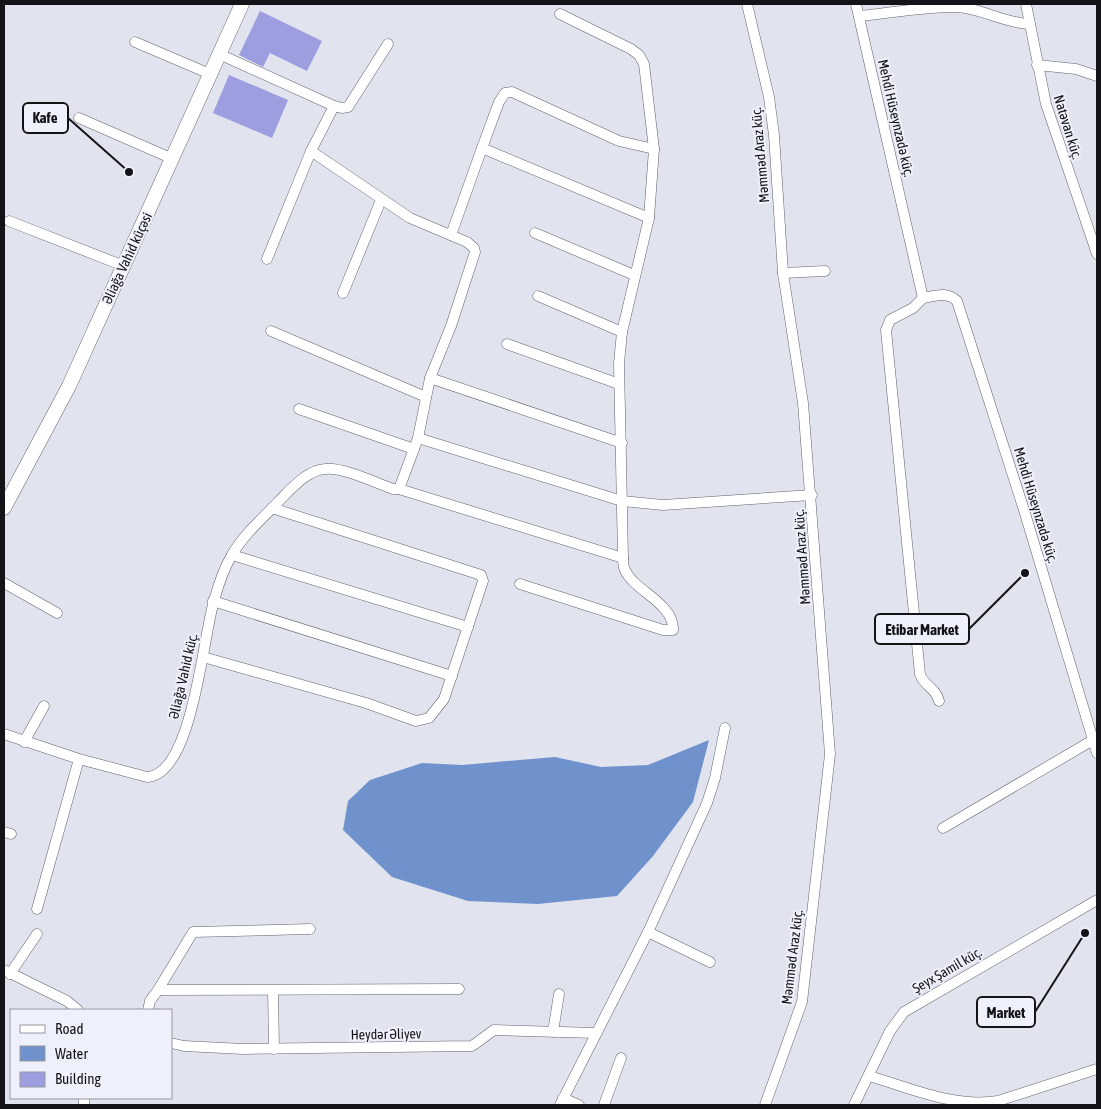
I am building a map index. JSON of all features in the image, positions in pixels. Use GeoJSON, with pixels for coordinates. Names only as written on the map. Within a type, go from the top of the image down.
{"type":"FeatureCollection","features":[{"type":"Feature","properties":{"kind":"main road","name":"Əliağa Vahid küçəsi"},"geometry":{"type":"LineString","coordinates":[[4,508],[69,386],[242,4]]}},
{"type":"Feature","properties":{"kind":"street","name":"Məmməd Araz küç."},"geometry":{"type":"LineString","coordinates":[[747,4],[770,106],[784,273],[803,403],[812,495],[830,754],[802,1002],[765,1105]]}},
{"type":"Feature","properties":{"kind":"street","name":"Mehdi Hüseynzadə küç."},"geometry":{"type":"LineString","coordinates":[[856,4],[922,298],[945,294],[952,296],[957,301],[1024,510],[1097,754]]}},
{"type":"Feature","properties":{"kind":"street","name":"Natəvan küç."},"geometry":{"type":"LineString","coordinates":[[1026,4],[1037,65],[1059,147],[1097,254]]}},
{"type":"Feature","properties":{"kind":"street"},"geometry":{"type":"LineString","coordinates":[[859,16],[955,7],[972,9],[1012,23],[1030,24]]}},
{"type":"Feature","properties":{"kind":"street"},"geometry":{"type":"LineString","coordinates":[[520,584],[671,631],[674,627],[665,612],[630,578],[624,569],[623,558],[620,384],[622,332],[634,274],[644,245],[649,218],[654,149],[644,64],[639,55],[631,49],[560,14]]}},
{"type":"Feature","properties":{"kind":"street"},"geometry":{"type":"LineString","coordinates":[[135,42],[210,74]]}},
{"type":"Feature","properties":{"kind":"street"},"geometry":{"type":"LineString","coordinates":[[219,54],[342,108],[348,107],[388,44]]}},
{"type":"Feature","properties":{"kind":"street"},"geometry":{"type":"LineString","coordinates":[[1037,65],[1057,66],[1097,76]]}},
{"type":"Feature","properties":{"kind":"street"},"geometry":{"type":"LineString","coordinates":[[451,236],[499,102],[505,93],[512,92],[619,141],[654,149]]}},
{"type":"Feature","properties":{"kind":"street"},"geometry":{"type":"LineString","coordinates":[[267,259],[311,151],[334,106]]}},
{"type":"Feature","properties":{"kind":"street"},"geometry":{"type":"LineString","coordinates":[[79,118],[173,159]]}},
{"type":"Feature","properties":{"kind":"street"},"geometry":{"type":"LineString","coordinates":[[482,148],[649,218]]}},
{"type":"Feature","properties":{"kind":"street"},"geometry":{"type":"LineString","coordinates":[[311,151],[410,218],[467,242],[474,248],[475,252],[451,326],[430,378],[418,438],[399,489]]}},
{"type":"Feature","properties":{"kind":"street"},"geometry":{"type":"LineString","coordinates":[[343,293],[381,200]]}},
{"type":"Feature","properties":{"kind":"street"},"geometry":{"type":"LineString","coordinates":[[9,221],[124,266]]}},
{"type":"Feature","properties":{"kind":"street"},"geometry":{"type":"LineString","coordinates":[[535,233],[634,274]]}},
{"type":"Feature","properties":{"kind":"street"},"geometry":{"type":"LineString","coordinates":[[784,273],[825,271]]}},
{"type":"Feature","properties":{"kind":"street"},"geometry":{"type":"LineString","coordinates":[[538,296],[622,332]]}},
{"type":"Feature","properties":{"kind":"street"},"geometry":{"type":"LineString","coordinates":[[922,298],[913,308],[890,320],[886,330],[920,674],[922,681],[937,693],[939,702]]}},
{"type":"Feature","properties":{"kind":"street"},"geometry":{"type":"LineString","coordinates":[[271,332],[426,397]]}},
{"type":"Feature","properties":{"kind":"street"},"geometry":{"type":"LineString","coordinates":[[507,344],[620,384]]}},
{"type":"Feature","properties":{"kind":"street"},"geometry":{"type":"LineString","coordinates":[[430,378],[622,443]]}},
{"type":"Feature","properties":{"kind":"street"},"geometry":{"type":"LineString","coordinates":[[299,409],[414,449]]}},
{"type":"Feature","properties":{"kind":"street"},"geometry":{"type":"LineString","coordinates":[[418,438],[622,501],[663,505],[812,495]]}},
{"type":"Feature","properties":{"kind":"street","name":"Əliağa Vahid küç."},"geometry":{"type":"LineString","coordinates":[[4,734],[78,759],[148,777],[156,776],[164,771],[170,764],[188,722],[213,602],[232,555],[283,497],[304,478],[324,469],[334,469],[623,558]]}},
{"type":"Feature","properties":{"kind":"street"},"geometry":{"type":"LineString","coordinates":[[203,657],[366,703],[416,721],[429,718],[444,699],[483,581],[481,575],[477,572],[272,508]]}},
{"type":"Feature","properties":{"kind":"street"},"geometry":{"type":"LineString","coordinates":[[232,555],[468,628]]}},
{"type":"Feature","properties":{"kind":"street"},"geometry":{"type":"LineString","coordinates":[[4,583],[57,613]]}},
{"type":"Feature","properties":{"kind":"street"},"geometry":{"type":"LineString","coordinates":[[213,602],[452,676]]}},
{"type":"Feature","properties":{"kind":"street"},"geometry":{"type":"LineString","coordinates":[[24,742],[44,706]]}},
{"type":"Feature","properties":{"kind":"street"},"geometry":{"type":"LineString","coordinates":[[579,1105],[562,1102],[648,932],[707,803],[715,778],[725,728]]}},
{"type":"Feature","properties":{"kind":"street"},"geometry":{"type":"LineString","coordinates":[[943,828],[1093,740]]}},
{"type":"Feature","properties":{"kind":"street"},"geometry":{"type":"LineString","coordinates":[[37,909],[78,759]]}},
{"type":"Feature","properties":{"kind":"street","name":"Şeyx Şamil küç."},"geometry":{"type":"LineString","coordinates":[[854,1105],[890,1031],[904,1012],[1097,900]]}},
{"type":"Feature","properties":{"kind":"street"},"geometry":{"type":"LineString","coordinates":[[148,1009],[150,1001],[193,932],[310,929]]}},
{"type":"Feature","properties":{"kind":"street"},"geometry":{"type":"LineString","coordinates":[[648,932],[710,962]]}},
{"type":"Feature","properties":{"kind":"street"},"geometry":{"type":"LineString","coordinates":[[37,934],[7,972],[67,1002],[77,1009]]}},
{"type":"Feature","properties":{"kind":"street"},"geometry":{"type":"LineString","coordinates":[[158,990],[459,988]]}},
{"type":"Feature","properties":{"kind":"street"},"geometry":{"type":"LineString","coordinates":[[272,990],[274,1049]]}},
{"type":"Feature","properties":{"kind":"street"},"geometry":{"type":"LineString","coordinates":[[552,1032],[559,994]]}},
{"type":"Feature","properties":{"kind":"street","name":"Heydər Əliyev"},"geometry":{"type":"LineString","coordinates":[[172,1043],[184,1046],[274,1049],[472,1046],[494,1030],[596,1033]]}},
{"type":"Feature","properties":{"kind":"street"},"geometry":{"type":"LineString","coordinates":[[604,1105],[621,1058]]}},
{"type":"Feature","properties":{"kind":"street"},"geometry":{"type":"LineString","coordinates":[[869,1076],[933,1100],[971,1104],[998,1102],[1097,1069]]}},
{"type":"Feature","properties":{"kind":"water"},"geometry":{"type":"Polygon","coordinates":[[[709,740],[693,802],[653,856],[617,896],[538,904],[468,901],[392,877],[343,830],[348,801],[370,780],[422,763],[462,765],[555,757],[601,767],[648,765],[709,740]]]}},
{"type":"Feature","properties":{"kind":"building"},"geometry":{"type":"Polygon","coordinates":[[[260,11],[322,41],[307,71],[270,53],[263,67],[239,55],[260,11]]]}},
{"type":"Feature","properties":{"kind":"building"},"geometry":{"type":"Polygon","coordinates":[[[229,75],[288,100],[272,138],[213,113],[229,75]]]}},
{"type":"Feature","properties":{"kind":"place","name":"Kafe"},"geometry":{"type":"Point","coordinates":[129,172]}},
{"type":"Feature","properties":{"kind":"place","name":"Etibar Market"},"geometry":{"type":"Point","coordinates":[1025,573]}},
{"type":"Feature","properties":{"kind":"place","name":"Market"},"geometry":{"type":"Point","coordinates":[1085,933]}}]}
